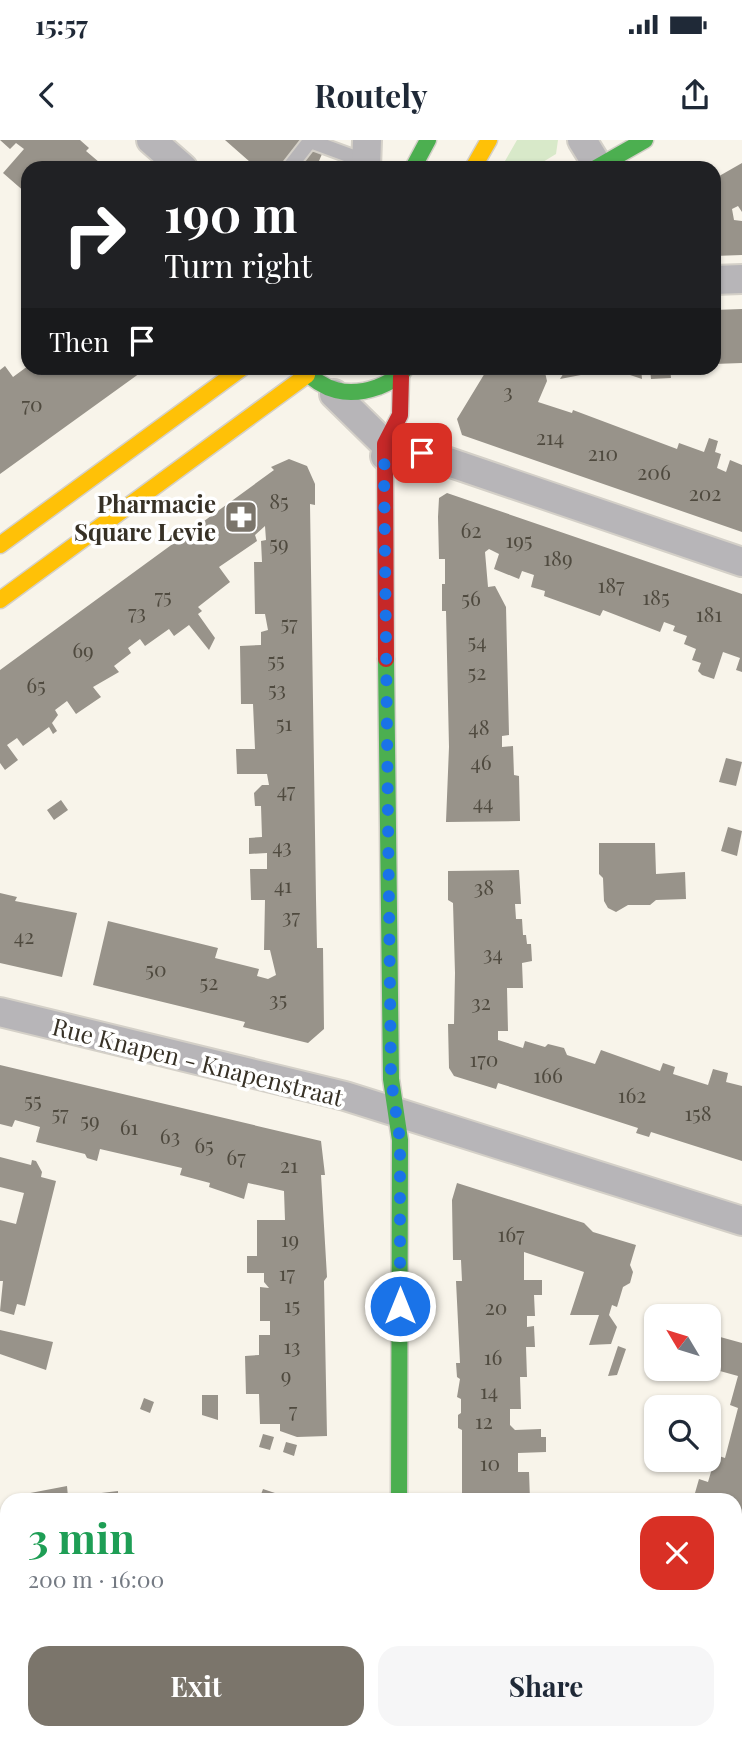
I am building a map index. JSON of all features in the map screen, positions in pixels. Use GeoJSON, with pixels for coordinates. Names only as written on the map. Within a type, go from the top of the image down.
{"type":"FeatureCollection","features":[{"type":"Feature","properties":{"kind":"street"},"geometry":{"type":"LineString","coordinates":[[151,140],[175,161]]}},
{"type":"Feature","properties":{"kind":"street"},"geometry":{"type":"LineString","coordinates":[[417,161],[428,140]]}},
{"type":"Feature","properties":{"kind":"street"},"geometry":{"type":"LineString","coordinates":[[477,161],[489,140]]}},
{"type":"Feature","properties":{"kind":"street"},"geometry":{"type":"LineString","coordinates":[[582,140],[594,161]]}},
{"type":"Feature","properties":{"kind":"street"},"geometry":{"type":"LineString","coordinates":[[608,161],[645,140]]}},
{"type":"Feature","properties":{"kind":"street"},"geometry":{"type":"LineString","coordinates":[[721,280],[742,279]]}},
{"type":"Feature","properties":{"kind":"street"},"geometry":{"type":"LineString","coordinates":[[0,545],[232,375]]}},
{"type":"Feature","properties":{"kind":"street"},"geometry":{"type":"LineString","coordinates":[[0,600],[299,375]]}},
{"type":"Feature","properties":{"kind":"street"},"geometry":{"type":"LineString","coordinates":[[309,375],[334,394],[385,450],[422,453],[742,562]]}},
{"type":"Feature","properties":{"kind":"street"},"geometry":{"type":"LineString","coordinates":[[334,394],[362,394],[398,375]]}},
{"type":"Feature","properties":{"kind":"street"},"geometry":{"type":"LineString","coordinates":[[399,1493],[400,1140],[391,1079],[385,450],[400,415],[404,375]]}},
{"type":"Feature","properties":{"kind":"street","name":"Rue Knapen - Knapenstraat"},"geometry":{"type":"LineString","coordinates":[[0,1012],[345,1096],[742,1221]]}},
{"type":"Feature","properties":{"kind":"lane"},"geometry":{"type":"LineString","coordinates":[[294,161],[310,141],[367,157]]}},
{"type":"Feature","properties":{"kind":"green space"},"geometry":{"type":"Polygon","coordinates":[[[517,140],[558,140],[556,154],[544,161],[505,161],[517,140]]]}},
{"type":"Feature","properties":{"kind":"building"},"geometry":{"type":"Polygon","coordinates":[[[0,140],[80,140],[89,148],[86,151],[98,161],[21,161],[21,189],[3,173],[24,149],[16,143],[10,149],[0,140]]]}},
{"type":"Feature","properties":{"kind":"building"},"geometry":{"type":"Polygon","coordinates":[[[225,140],[328,140],[319,161],[249,161],[225,140]]]}},
{"type":"Feature","properties":{"kind":"building"},"geometry":{"type":"Polygon","coordinates":[[[742,163],[742,212],[738,206],[732,209],[734,220],[742,221],[742,255],[721,256],[721,175],[742,163]]]}},
{"type":"Feature","properties":{"kind":"building"},"geometry":{"type":"Polygon","coordinates":[[[742,309],[742,363],[721,364],[721,310],[742,309]]]}},
{"type":"Feature","properties":{"kind":"building"},"geometry":{"type":"Polygon","coordinates":[[[5,366],[13,377],[21,371],[21,375],[137,375],[0,474],[0,370],[5,366]]]}},
{"type":"Feature","properties":{"kind":"building"},"geometry":{"type":"Polygon","coordinates":[[[484,375],[546,375],[547,381],[538,402],[572,413],[573,410],[677,449],[679,443],[704,452],[709,438],[718,441],[715,452],[721,454],[717,468],[726,472],[730,460],[742,465],[742,532],[462,435],[457,419],[484,375]]]}},
{"type":"Feature","properties":{"kind":"building"},"geometry":{"type":"Polygon","coordinates":[[[563,375],[581,375],[560,379],[563,375]]]}},
{"type":"Feature","properties":{"kind":"building"},"geometry":{"type":"Polygon","coordinates":[[[651,375],[671,375],[671,378],[651,379],[651,375]]]}},
{"type":"Feature","properties":{"kind":"building"},"geometry":{"type":"Polygon","coordinates":[[[289,459],[307,466],[315,484],[315,505],[310,504],[316,899],[317,948],[323,948],[324,1029],[308,1043],[243,1027],[245,1022],[93,985],[108,921],[218,948],[215,958],[259,969],[257,976],[268,979],[276,975],[270,950],[264,950],[265,900],[251,900],[250,869],[267,869],[267,853],[249,854],[249,838],[262,837],[261,806],[255,806],[254,793],[262,785],[269,785],[267,774],[237,774],[236,749],[255,749],[253,704],[241,704],[240,646],[261,645],[261,632],[268,630],[265,614],[255,614],[254,562],[262,562],[261,541],[266,540],[265,526],[255,535],[257,541],[219,567],[230,582],[198,607],[202,611],[198,614],[215,638],[209,650],[189,625],[174,636],[169,629],[145,646],[140,639],[128,648],[131,653],[114,666],[119,672],[93,687],[101,697],[76,714],[67,701],[55,710],[58,715],[52,723],[57,731],[53,734],[49,727],[23,746],[17,738],[7,745],[18,760],[5,770],[0,763],[0,670],[274,470],[271,467],[289,459]]]}},
{"type":"Feature","properties":{"kind":"building"},"geometry":{"type":"Polygon","coordinates":[[[447,493],[742,594],[742,672],[736,670],[740,658],[723,652],[714,679],[702,675],[698,671],[701,663],[692,660],[696,649],[684,644],[687,636],[673,631],[675,626],[664,622],[660,632],[603,610],[600,616],[544,596],[545,591],[531,587],[534,575],[522,571],[519,579],[494,569],[499,554],[489,549],[485,552],[488,587],[495,586],[506,607],[509,735],[502,736],[502,747],[513,746],[514,775],[519,776],[520,821],[446,822],[449,747],[446,611],[442,611],[445,559],[439,559],[438,517],[439,498],[447,493]]]}},
{"type":"Feature","properties":{"kind":"building"},"geometry":{"type":"Polygon","coordinates":[[[726,758],[742,762],[736,786],[719,782],[726,758]]]}},
{"type":"Feature","properties":{"kind":"building"},"geometry":{"type":"Polygon","coordinates":[[[61,800],[68,810],[54,820],[47,810],[61,800]]]}},
{"type":"Feature","properties":{"kind":"building"},"geometry":{"type":"Polygon","coordinates":[[[728,827],[742,831],[737,856],[721,851],[728,827]]]}},
{"type":"Feature","properties":{"kind":"building"},"geometry":{"type":"Polygon","coordinates":[[[599,843],[655,843],[656,874],[685,872],[686,899],[656,900],[650,905],[628,905],[616,912],[608,908],[604,901],[603,878],[599,874],[599,843]]]}},
{"type":"Feature","properties":{"kind":"building"},"geometry":{"type":"Polygon","coordinates":[[[519,870],[521,904],[515,904],[516,919],[522,919],[523,935],[526,935],[527,944],[531,944],[532,961],[522,963],[523,988],[507,988],[508,1031],[498,1031],[498,1040],[523,1048],[525,1041],[545,1047],[548,1044],[564,1048],[567,1055],[595,1064],[601,1050],[660,1071],[663,1063],[675,1067],[673,1074],[708,1085],[713,1069],[728,1073],[726,1082],[742,1086],[742,1161],[651,1132],[649,1137],[636,1133],[638,1128],[498,1083],[496,1089],[454,1076],[449,1068],[448,1024],[454,1024],[455,973],[453,903],[448,900],[448,871],[519,870]]]}},
{"type":"Feature","properties":{"kind":"building"},"geometry":{"type":"Polygon","coordinates":[[[0,893],[17,897],[15,901],[77,913],[62,977],[0,963],[0,893]]]}},
{"type":"Feature","properties":{"kind":"building"},"geometry":{"type":"Polygon","coordinates":[[[0,1065],[321,1141],[325,1175],[321,1175],[327,1277],[324,1281],[327,1436],[297,1437],[280,1431],[280,1424],[260,1424],[259,1394],[246,1394],[245,1356],[259,1355],[259,1335],[270,1335],[270,1321],[260,1321],[260,1287],[269,1288],[264,1282],[264,1273],[247,1273],[247,1256],[257,1256],[257,1220],[285,1220],[284,1191],[248,1183],[244,1199],[209,1187],[210,1183],[180,1175],[182,1168],[100,1149],[97,1161],[87,1158],[85,1154],[36,1142],[40,1127],[15,1120],[12,1127],[0,1124],[0,1065]]]}},
{"type":"Feature","properties":{"kind":"building"},"geometry":{"type":"Polygon","coordinates":[[[0,1157],[31,1165],[32,1160],[36,1161],[42,1172],[41,1177],[56,1181],[25,1306],[17,1304],[14,1315],[0,1311],[3,1281],[0,1281],[0,1220],[16,1224],[24,1193],[0,1187],[0,1157]]]}},
{"type":"Feature","properties":{"kind":"building"},"geometry":{"type":"Polygon","coordinates":[[[457,1183],[584,1223],[593,1232],[636,1245],[630,1265],[633,1272],[630,1283],[623,1287],[617,1307],[612,1305],[609,1315],[617,1327],[611,1344],[589,1345],[599,1315],[570,1315],[584,1272],[524,1252],[524,1280],[542,1280],[542,1295],[534,1295],[535,1316],[527,1316],[527,1327],[534,1326],[535,1347],[526,1347],[527,1377],[520,1377],[521,1409],[510,1409],[510,1425],[515,1430],[541,1429],[541,1437],[546,1437],[546,1452],[518,1453],[518,1472],[529,1472],[530,1493],[462,1493],[462,1430],[458,1428],[461,1399],[457,1397],[460,1379],[457,1377],[456,1363],[460,1363],[456,1281],[462,1281],[461,1260],[453,1260],[452,1200],[457,1183]]]}},
{"type":"Feature","properties":{"kind":"building"},"geometry":{"type":"Polygon","coordinates":[[[0,1330],[53,1342],[46,1370],[0,1354],[0,1330]]]}},
{"type":"Feature","properties":{"kind":"building"},"geometry":{"type":"Polygon","coordinates":[[[721,1337],[742,1343],[742,1493],[695,1493],[699,1479],[708,1482],[711,1472],[721,1472],[721,1457],[725,1458],[738,1408],[730,1405],[738,1376],[721,1371],[721,1337]]]}},
{"type":"Feature","properties":{"kind":"building"},"geometry":{"type":"Polygon","coordinates":[[[618,1346],[626,1349],[617,1375],[608,1376],[618,1346]]]}},
{"type":"Feature","properties":{"kind":"building"},"geometry":{"type":"Polygon","coordinates":[[[202,1395],[218,1395],[218,1420],[202,1415],[202,1395]]]}},
{"type":"Feature","properties":{"kind":"building"},"geometry":{"type":"Polygon","coordinates":[[[144,1398],[154,1402],[150,1413],[140,1409],[144,1398]]]}},
{"type":"Feature","properties":{"kind":"building"},"geometry":{"type":"Polygon","coordinates":[[[263,1434],[274,1437],[270,1450],[259,1447],[263,1434]]]}},
{"type":"Feature","properties":{"kind":"building"},"geometry":{"type":"Polygon","coordinates":[[[286,1442],[297,1445],[294,1456],[283,1452],[286,1442]]]}},
{"type":"Feature","properties":{"kind":"building"},"geometry":{"type":"Polygon","coordinates":[[[67,1486],[68,1493],[30,1493],[67,1486]]]}},
{"type":"Feature","properties":{"kind":"traffic: fast"},"geometry":{"type":"LineString","coordinates":[[417,161],[428,140]]}},
{"type":"Feature","properties":{"kind":"traffic: fast"},"geometry":{"type":"LineString","coordinates":[[608,161],[645,140]]}},
{"type":"Feature","properties":{"kind":"traffic: fast"},"geometry":{"type":"LineString","coordinates":[[309,375],[327,387],[346,392],[378,387],[399,375]]}},
{"type":"Feature","properties":{"kind":"traffic: fast"},"geometry":{"type":"LineString","coordinates":[[386,659],[391,1079],[400,1140],[399,1493]]}},
{"type":"Feature","properties":{"kind":"traffic: slow"},"geometry":{"type":"LineString","coordinates":[[477,161],[489,140]]}},
{"type":"Feature","properties":{"kind":"traffic: slow"},"geometry":{"type":"LineString","coordinates":[[0,545],[232,375]]}},
{"type":"Feature","properties":{"kind":"traffic: slow"},"geometry":{"type":"LineString","coordinates":[[0,600],[307,375]]}},
{"type":"Feature","properties":{"kind":"traffic: jam"},"geometry":{"type":"LineString","coordinates":[[386,659],[385,444],[400,415],[401,377]]}},
{"type":"Feature","properties":{"kind":"place","name":"Pharmacie Square Levie"},"geometry":{"type":"Point","coordinates":[241,517]}},
{"type":"Feature","properties":{"kind":"route"},"geometry":{"type":"LineString","coordinates":[[400,1306],[400,1140],[391,1079],[384,470],[385,456],[422,453]]}}]}
